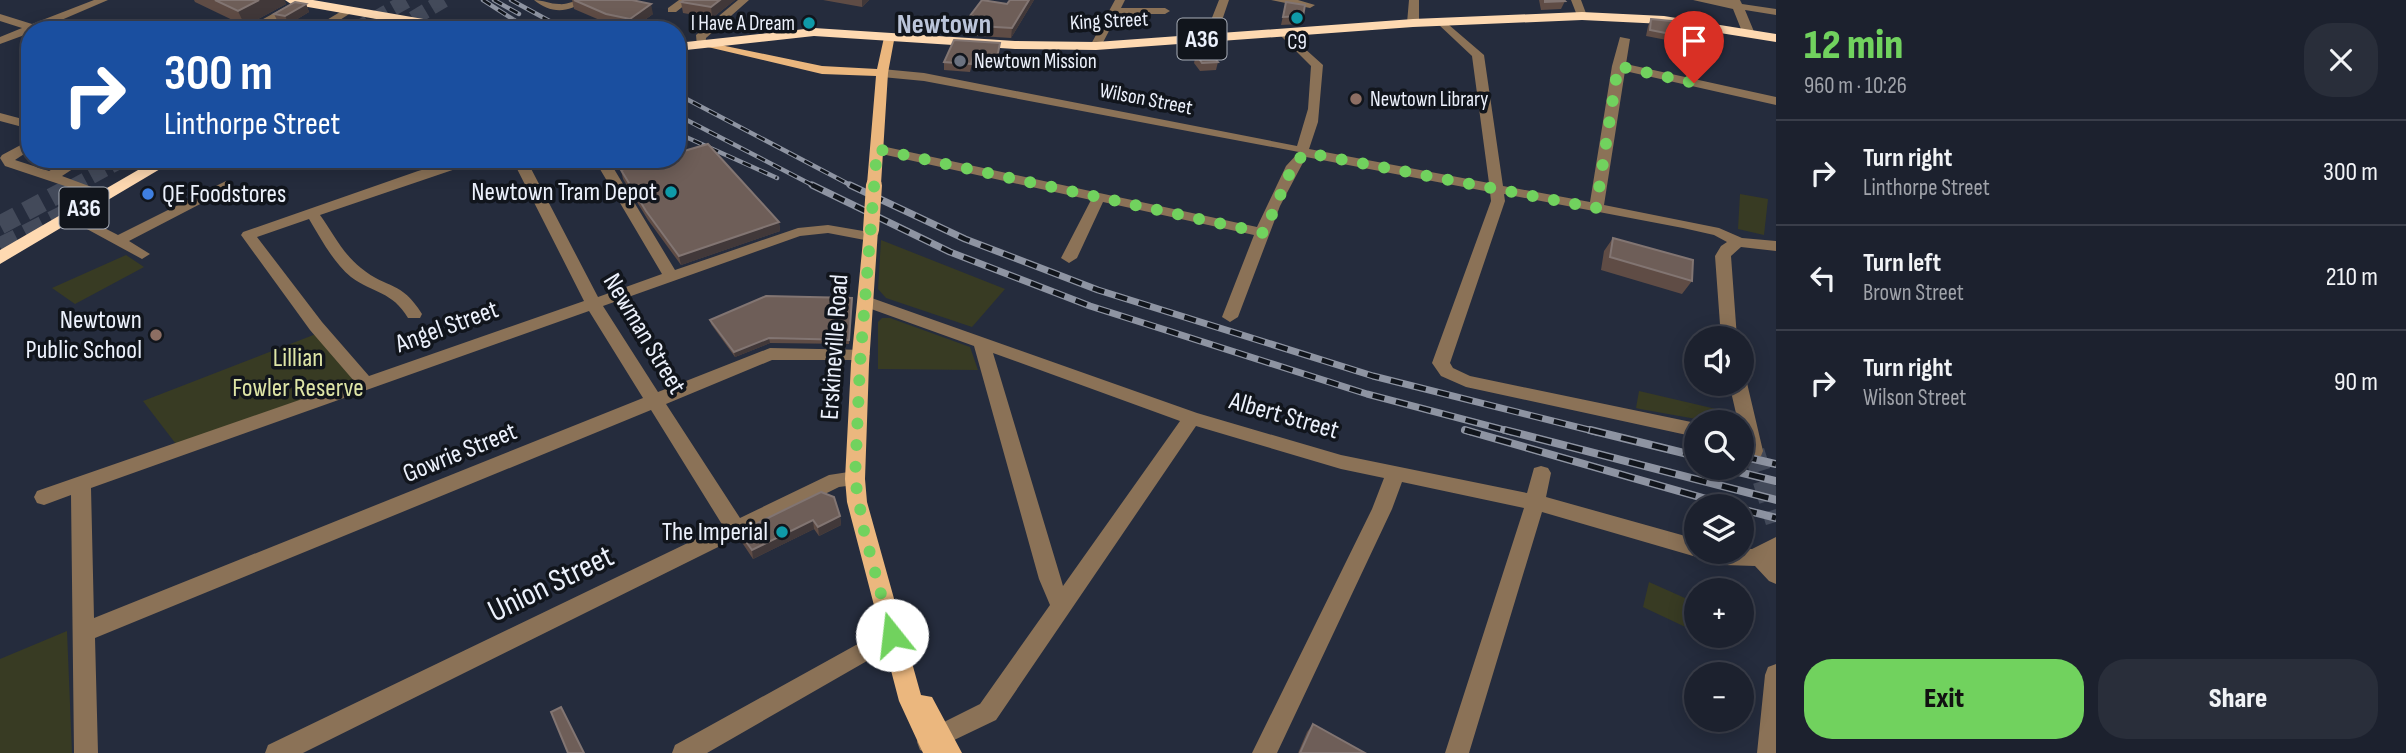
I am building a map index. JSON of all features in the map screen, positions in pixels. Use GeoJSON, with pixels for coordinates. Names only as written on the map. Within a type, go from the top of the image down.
{"type":"FeatureCollection","features":[{"type":"Feature","properties":{"kind":"highway"},"geometry":{"type":"LineString","coordinates":[[299,1],[408,21]]}},
{"type":"Feature","properties":{"kind":"highway","name":"King Street"},"geometry":{"type":"LineString","coordinates":[[686,46],[814,32],[889,35],[1004,45],[1096,46],[1413,23],[1582,16],[1664,20],[1776,38]]}},
{"type":"Feature","properties":{"kind":"highway","name":"A36"},"geometry":{"type":"LineString","coordinates":[[0,258],[153,168]]}},
{"type":"Feature","properties":{"kind":"main road","name":"Erskineville Road"},"geometry":{"type":"LineString","coordinates":[[889,35],[882,73],[861,354],[855,479],[864,531],[911,701],[939,746]]}},
{"type":"Feature","properties":{"kind":"main road","name":"Wilson Street"},"geometry":{"type":"LineString","coordinates":[[698,45],[822,70],[882,73]]}},
{"type":"Feature","properties":{"kind":"main road"},"geometry":{"type":"LineString","coordinates":[[822,70],[864,79],[882,88]]}},
{"type":"Feature","properties":{"kind":"street"},"geometry":{"type":"LineString","coordinates":[[57,21],[103,0]]}},
{"type":"Feature","properties":{"kind":"street"},"geometry":{"type":"LineString","coordinates":[[539,0],[558,9],[565,9],[579,0]]}},
{"type":"Feature","properties":{"kind":"street"},"geometry":{"type":"LineString","coordinates":[[672,10],[686,0]]}},
{"type":"Feature","properties":{"kind":"street"},"geometry":{"type":"LineString","coordinates":[[698,45],[700,37],[744,0]]}},
{"type":"Feature","properties":{"kind":"street"},"geometry":{"type":"LineString","coordinates":[[1096,46],[1120,0]]}},
{"type":"Feature","properties":{"kind":"street"},"geometry":{"type":"LineString","coordinates":[[1210,38],[1224,0]]}},
{"type":"Feature","properties":{"kind":"street"},"geometry":{"type":"LineString","coordinates":[[1276,0],[1311,3],[1308,31]]}},
{"type":"Feature","properties":{"kind":"street"},"geometry":{"type":"LineString","coordinates":[[1413,23],[1414,0]]}},
{"type":"Feature","properties":{"kind":"street"},"geometry":{"type":"LineString","coordinates":[[1576,0],[1582,16]]}},
{"type":"Feature","properties":{"kind":"street"},"geometry":{"type":"LineString","coordinates":[[1698,0],[1736,3],[1776,12]]}},
{"type":"Feature","properties":{"kind":"street"},"geometry":{"type":"LineString","coordinates":[[263,21],[299,1]]}},
{"type":"Feature","properties":{"kind":"street"},"geometry":{"type":"LineString","coordinates":[[1736,3],[1749,34]]}},
{"type":"Feature","properties":{"kind":"street"},"geometry":{"type":"LineString","coordinates":[[331,21],[349,11]]}},
{"type":"Feature","properties":{"kind":"street"},"geometry":{"type":"LineString","coordinates":[[1114,11],[1165,11]]}},
{"type":"Feature","properties":{"kind":"street"},"geometry":{"type":"LineString","coordinates":[[0,17],[21,28]]}},
{"type":"Feature","properties":{"kind":"street"},"geometry":{"type":"LineString","coordinates":[[1442,22],[1478,55],[1498,201],[1441,363],[1447,372],[1466,381],[1684,427]]}},
{"type":"Feature","properties":{"kind":"street"},"geometry":{"type":"LineString","coordinates":[[1230,317],[1243,278],[1295,161],[1306,145],[1311,122],[1317,65],[1284,33]]}},
{"type":"Feature","properties":{"kind":"street"},"geometry":{"type":"LineString","coordinates":[[0,41],[21,34]]}},
{"type":"Feature","properties":{"kind":"street"},"geometry":{"type":"LineString","coordinates":[[1596,208],[1623,39]]}},
{"type":"Feature","properties":{"kind":"street"},"geometry":{"type":"LineString","coordinates":[[1618,66],[1776,101]]}},
{"type":"Feature","properties":{"kind":"street","name":"Wilson Street"},"geometry":{"type":"LineString","coordinates":[[882,73],[924,77],[1301,152],[1691,225],[1718,232],[1739,242],[1776,246]]}},
{"type":"Feature","properties":{"kind":"street"},"geometry":{"type":"LineString","coordinates":[[0,117],[21,123]]}},
{"type":"Feature","properties":{"kind":"street"},"geometry":{"type":"LineString","coordinates":[[21,149],[7,158],[10,163],[21,166]]}},
{"type":"Feature","properties":{"kind":"street"},"geometry":{"type":"LineString","coordinates":[[877,149],[1264,233]]}},
{"type":"Feature","properties":{"kind":"street"},"geometry":{"type":"LineString","coordinates":[[26,168],[106,195]]}},
{"type":"Feature","properties":{"kind":"street"},"geometry":{"type":"LineString","coordinates":[[51,176],[65,168]]}},
{"type":"Feature","properties":{"kind":"street"},"geometry":{"type":"LineString","coordinates":[[366,384],[317,326],[248,235],[444,168]]}},
{"type":"Feature","properties":{"kind":"street","name":"Newman Street"},"geometry":{"type":"LineString","coordinates":[[524,168],[593,303],[736,529]]}},
{"type":"Feature","properties":{"kind":"street"},"geometry":{"type":"LineString","coordinates":[[606,168],[671,276]]}},
{"type":"Feature","properties":{"kind":"street"},"geometry":{"type":"LineString","coordinates":[[118,241],[226,185]]}},
{"type":"Feature","properties":{"kind":"street"},"geometry":{"type":"LineString","coordinates":[[1069,258],[1099,197]]}},
{"type":"Feature","properties":{"kind":"street"},"geometry":{"type":"LineString","coordinates":[[312,213],[358,274],[393,289],[407,300],[414,314]]}},
{"type":"Feature","properties":{"kind":"street"},"geometry":{"type":"LineString","coordinates":[[70,216],[142,254]]}},
{"type":"Feature","properties":{"kind":"street","name":"Angel Street"},"geometry":{"type":"LineString","coordinates":[[44,497],[806,230],[833,229],[870,233]]}},
{"type":"Feature","properties":{"kind":"street"},"geometry":{"type":"LineString","coordinates":[[1728,326],[1723,256],[1726,249],[1739,242]]}},
{"type":"Feature","properties":{"kind":"street","name":"Albert Street"},"geometry":{"type":"LineString","coordinates":[[866,302],[1192,418],[1341,462],[1563,508],[1684,544]]}},
{"type":"Feature","properties":{"kind":"street"},"geometry":{"type":"LineString","coordinates":[[981,342],[1061,607]]}},
{"type":"Feature","properties":{"kind":"street","name":"Gowrie Street"},"geometry":{"type":"LineString","coordinates":[[84,632],[771,354],[861,354]]}},
{"type":"Feature","properties":{"kind":"street"},"geometry":{"type":"LineString","coordinates":[[939,746],[988,712],[1192,418]]}},
{"type":"Feature","properties":{"kind":"street"},"geometry":{"type":"LineString","coordinates":[[1457,753],[1535,503],[1541,473]]}},
{"type":"Feature","properties":{"kind":"street"},"geometry":{"type":"LineString","coordinates":[[1264,753],[1382,509],[1395,475]]}},
{"type":"Feature","properties":{"kind":"street","name":"Union Street"},"geometry":{"type":"LineString","coordinates":[[277,753],[836,480],[855,479]]}},
{"type":"Feature","properties":{"kind":"street"},"geometry":{"type":"LineString","coordinates":[[81,485],[86,753]]}},
{"type":"Feature","properties":{"kind":"street"},"geometry":{"type":"LineString","coordinates":[[1768,552],[1776,575]]}},
{"type":"Feature","properties":{"kind":"street"},"geometry":{"type":"LineString","coordinates":[[684,753],[892,635]]}},
{"type":"Feature","properties":{"kind":"street"},"geometry":{"type":"LineString","coordinates":[[1769,753],[1776,675]]}},
{"type":"Feature","properties":{"kind":"green space"},"geometry":{"type":"Polygon","coordinates":[[[1740,194],[1768,199],[1764,235],[1738,229],[1740,194]]]}},
{"type":"Feature","properties":{"kind":"green space"},"geometry":{"type":"Polygon","coordinates":[[[881,240],[1005,289],[972,327],[886,298],[878,289],[881,240]]]}},
{"type":"Feature","properties":{"kind":"green space"},"geometry":{"type":"Polygon","coordinates":[[[126,255],[144,267],[75,304],[52,288],[126,255]]]}},
{"type":"Feature","properties":{"kind":"green space"},"geometry":{"type":"Polygon","coordinates":[[[882,318],[890,318],[970,347],[978,370],[878,369],[878,322],[882,318]]]}},
{"type":"Feature","properties":{"kind":"green space","name":"Lillian Fowler Reserve"},"geometry":{"type":"Polygon","coordinates":[[[316,334],[356,383],[179,448],[143,401],[316,334]]]}},
{"type":"Feature","properties":{"kind":"green space"},"geometry":{"type":"Polygon","coordinates":[[[1639,391],[1716,410],[1684,410],[1684,417],[1636,408],[1639,391]]]}},
{"type":"Feature","properties":{"kind":"green space"},"geometry":{"type":"Polygon","coordinates":[[[1649,582],[1684,598],[1684,626],[1643,607],[1649,582]]]}},
{"type":"Feature","properties":{"kind":"green space"},"geometry":{"type":"Polygon","coordinates":[[[67,631],[72,753],[0,753],[0,659],[67,631]]]}},
{"type":"Feature","properties":{"kind":"building"},"geometry":{"type":"Polygon","coordinates":[[[215,0],[259,0],[238,11],[215,0]]]}},
{"type":"Feature","properties":{"kind":"building"},"geometry":{"type":"Polygon","coordinates":[[[574,0],[632,0],[651,4],[630,19],[606,14],[574,0]]]}},
{"type":"Feature","properties":{"kind":"building"},"geometry":{"type":"Polygon","coordinates":[[[720,0],[711,7],[681,2],[720,0]]]}},
{"type":"Feature","properties":{"kind":"building"},"geometry":{"type":"Polygon","coordinates":[[[982,0],[1007,4],[1010,0],[1029,0],[1012,28],[963,25],[982,0]]]}},
{"type":"Feature","properties":{"kind":"building"},"geometry":{"type":"Polygon","coordinates":[[[295,2],[306,4],[285,16],[274,14],[295,2]]]}},
{"type":"Feature","properties":{"kind":"building"},"geometry":{"type":"Polygon","coordinates":[[[1286,2],[1305,5],[1303,16],[1283,17],[1286,2]]]}},
{"type":"Feature","properties":{"kind":"building"},"geometry":{"type":"Polygon","coordinates":[[[1651,19],[1681,22],[1681,36],[1650,30],[1651,19]]]}},
{"type":"Feature","properties":{"kind":"building"},"geometry":{"type":"Polygon","coordinates":[[[954,40],[1000,43],[997,58],[973,56],[971,64],[944,62],[954,40]]]}},
{"type":"Feature","properties":{"kind":"building"},"geometry":{"type":"Polygon","coordinates":[[[1206,47],[1218,62],[1202,63],[1196,54],[1206,47]]]}},
{"type":"Feature","properties":{"kind":"building","name":"Newtown Tram Depot"},"geometry":{"type":"Polygon","coordinates":[[[708,144],[779,222],[679,256],[646,211],[621,170],[686,168],[686,150],[708,144]]]}},
{"type":"Feature","properties":{"kind":"building"},"geometry":{"type":"Polygon","coordinates":[[[1613,238],[1693,260],[1692,281],[1610,257],[1613,238]]]}},
{"type":"Feature","properties":{"kind":"building"},"geometry":{"type":"Polygon","coordinates":[[[766,296],[852,298],[849,340],[769,338],[734,352],[710,320],[766,296]]]}},
{"type":"Feature","properties":{"kind":"building","name":"The Imperial"},"geometry":{"type":"Polygon","coordinates":[[[821,492],[834,497],[840,516],[818,527],[813,520],[752,550],[739,532],[821,492]]]}},
{"type":"Feature","properties":{"kind":"building"},"geometry":{"type":"Polygon","coordinates":[[[561,707],[584,753],[568,753],[551,712],[561,707]]]}},
{"type":"Feature","properties":{"kind":"building"},"geometry":{"type":"Polygon","coordinates":[[[1313,724],[1365,753],[1300,753],[1313,724]]]}},
{"type":"Feature","properties":{"kind":"tunnel"},"geometry":{"type":"LineString","coordinates":[[371,21],[408,0]]}},
{"type":"Feature","properties":{"kind":"tunnel"},"geometry":{"type":"LineString","coordinates":[[409,21],[444,0]]}},
{"type":"Feature","properties":{"kind":"tunnel"},"geometry":{"type":"LineString","coordinates":[[72,187],[107,168]]}},
{"type":"Feature","properties":{"kind":"tunnel"},"geometry":{"type":"LineString","coordinates":[[0,225],[75,185]]}},
{"type":"Feature","properties":{"kind":"tunnel"},"geometry":{"type":"LineString","coordinates":[[0,247],[69,212]]}},
{"type":"Feature","properties":{"kind":"tunnel"},"geometry":{"type":"LineString","coordinates":[[1754,451],[1776,522]]}},
{"type":"Feature","properties":{"kind":"railway"},"geometry":{"type":"LineString","coordinates":[[483,0],[516,21]]}},
{"type":"Feature","properties":{"kind":"railway"},"geometry":{"type":"LineString","coordinates":[[494,0],[519,14]]}},
{"type":"Feature","properties":{"kind":"railway"},"geometry":{"type":"LineString","coordinates":[[511,0],[550,21]]}},
{"type":"Feature","properties":{"kind":"railway"},"geometry":{"type":"LineString","coordinates":[[686,99],[852,186]]}},
{"type":"Feature","properties":{"kind":"railway"},"geometry":{"type":"LineString","coordinates":[[686,120],[814,186]]}},
{"type":"Feature","properties":{"kind":"railway"},"geometry":{"type":"LineString","coordinates":[[686,137],[777,178]]}},
{"type":"Feature","properties":{"kind":"railway"},"geometry":{"type":"LineString","coordinates":[[814,186],[950,252],[1090,306],[1367,394],[1512,432]]}},
{"type":"Feature","properties":{"kind":"railway"},"geometry":{"type":"LineString","coordinates":[[852,186],[965,239],[1098,290],[1373,376],[1597,432]]}},
{"type":"Feature","properties":{"kind":"railway"},"geometry":{"type":"LineString","coordinates":[[1471,432],[1465,430],[1689,494]]}},
{"type":"Feature","properties":{"kind":"railway"},"geometry":{"type":"LineString","coordinates":[[1505,430],[1776,500]]}},
{"type":"Feature","properties":{"kind":"railway"},"geometry":{"type":"LineString","coordinates":[[1590,430],[1684,453]]}},
{"type":"Feature","properties":{"kind":"railway"},"geometry":{"type":"LineString","coordinates":[[1754,459],[1776,464]]}},
{"type":"Feature","properties":{"kind":"railway"},"geometry":{"type":"LineString","coordinates":[[1754,476],[1776,481]]}},
{"type":"Feature","properties":{"kind":"railway"},"geometry":{"type":"LineString","coordinates":[[1754,512],[1776,518]]}},
{"type":"Feature","properties":{"kind":"place","name":"C9"},"geometry":{"type":"Point","coordinates":[1297,18]}},
{"type":"Feature","properties":{"kind":"place","name":"I Have A Dream"},"geometry":{"type":"Point","coordinates":[809,23]}},
{"type":"Feature","properties":{"kind":"place","name":"Newtown Mission"},"geometry":{"type":"Point","coordinates":[960,61]}},
{"type":"Feature","properties":{"kind":"place","name":"Newtown Library"},"geometry":{"type":"Point","coordinates":[1356,99]}},
{"type":"Feature","properties":{"kind":"place","name":"Newtown Tram Depot"},"geometry":{"type":"Point","coordinates":[671,192]}},
{"type":"Feature","properties":{"kind":"place","name":"QE Foodstores"},"geometry":{"type":"Point","coordinates":[148,194]}},
{"type":"Feature","properties":{"kind":"place","name":"Newtown Public School"},"geometry":{"type":"Point","coordinates":[156,335]}},
{"type":"Feature","properties":{"kind":"place","name":"The Imperial"},"geometry":{"type":"Point","coordinates":[782,532]}},
{"type":"Feature","properties":{"kind":"district","name":"Newtown"},"geometry":{"type":"Point","coordinates":[944,24]}},
{"type":"Feature","properties":{"kind":"route"},"geometry":{"type":"LineString","coordinates":[[892,635],[864,531],[855,479],[860,364],[877,149],[1264,233],[1295,161],[1308,153],[1596,208],[1618,66],[1694,83]]}}]}
